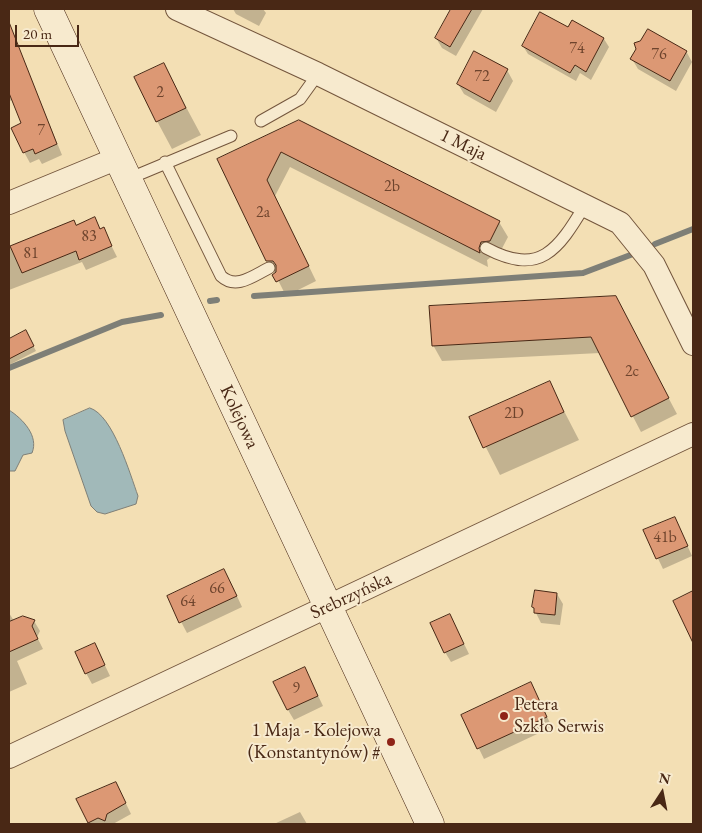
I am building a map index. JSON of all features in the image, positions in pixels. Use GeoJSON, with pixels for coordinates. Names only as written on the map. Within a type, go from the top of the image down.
{"type":"FeatureCollection","features":[{"type":"Feature","properties":{"kind":"street","name":"Kolejowa"},"geometry":{"type":"LineString","coordinates":[[48,9],[430,824]]}},
{"type":"Feature","properties":{"kind":"street","name":"1 Maja"},"geometry":{"type":"LineString","coordinates":[[177,9],[318,74],[620,223],[639,244],[654,265],[693,344]]}},
{"type":"Feature","properties":{"kind":"street"},"geometry":{"type":"LineString","coordinates":[[9,203],[123,169]]}},
{"type":"Feature","properties":{"kind":"street","name":"Srebrzyńska"},"geometry":{"type":"LineString","coordinates":[[9,757],[693,434]]}},
{"type":"Feature","properties":{"kind":"lane"},"geometry":{"type":"LineString","coordinates":[[261,121],[300,99],[318,74]]}},
{"type":"Feature","properties":{"kind":"lane"},"geometry":{"type":"LineString","coordinates":[[123,169],[165,162],[230,136]]}},
{"type":"Feature","properties":{"kind":"lane"},"geometry":{"type":"LineString","coordinates":[[165,162],[221,276],[228,282],[242,282],[269,268]]}},
{"type":"Feature","properties":{"kind":"lane"},"geometry":{"type":"LineString","coordinates":[[486,248],[513,260],[525,262],[540,259],[553,251],[567,235],[585,205]]}},
{"type":"Feature","properties":{"kind":"water"},"geometry":{"type":"Polygon","coordinates":[[[90,408],[98,413],[113,433],[120,446],[138,496],[136,504],[105,514],[97,512],[91,506],[65,431],[63,420],[90,408]]]}},
{"type":"Feature","properties":{"kind":"water"},"geometry":{"type":"Polygon","coordinates":[[[9,410],[28,428],[34,447],[32,453],[23,455],[15,471],[9,471],[9,410]]]}},
{"type":"Feature","properties":{"kind":"building"},"geometry":{"type":"Polygon","coordinates":[[[451,9],[472,9],[450,47],[435,38],[451,9]]]}},
{"type":"Feature","properties":{"kind":"building"},"geometry":{"type":"Polygon","coordinates":[[[540,12],[568,27],[572,20],[604,38],[586,72],[575,65],[570,73],[522,46],[540,12]]]}},
{"type":"Feature","properties":{"kind":"building"},"geometry":{"type":"Polygon","coordinates":[[[9,22],[57,144],[35,154],[33,149],[23,153],[11,128],[21,123],[9,93],[9,22]]]}},
{"type":"Feature","properties":{"kind":"building"},"geometry":{"type":"Polygon","coordinates":[[[648,29],[687,51],[670,81],[630,59],[636,49],[634,43],[640,41],[648,29]]]}},
{"type":"Feature","properties":{"kind":"building"},"geometry":{"type":"Polygon","coordinates":[[[474,51],[508,69],[490,102],[457,84],[474,51]]]}},
{"type":"Feature","properties":{"kind":"building"},"geometry":{"type":"Polygon","coordinates":[[[164,63],[186,108],[156,122],[134,77],[164,63]]]}},
{"type":"Feature","properties":{"kind":"building"},"geometry":{"type":"Polygon","coordinates":[[[299,120],[500,221],[490,241],[481,242],[480,253],[281,152],[267,180],[309,266],[276,282],[272,275],[276,272],[276,265],[273,261],[266,261],[217,159],[299,120]]]}},
{"type":"Feature","properties":{"kind":"building"},"geometry":{"type":"Polygon","coordinates":[[[95,217],[100,229],[104,227],[112,246],[79,260],[76,251],[22,273],[10,246],[74,220],[76,225],[95,217]]]}},
{"type":"Feature","properties":{"kind":"building"},"geometry":{"type":"Polygon","coordinates":[[[616,296],[669,398],[631,417],[591,337],[432,346],[429,306],[616,296]]]}},
{"type":"Feature","properties":{"kind":"building"},"geometry":{"type":"Polygon","coordinates":[[[26,330],[34,346],[9,359],[9,339],[26,330]]]}},
{"type":"Feature","properties":{"kind":"building"},"geometry":{"type":"Polygon","coordinates":[[[550,381],[564,412],[483,448],[469,417],[550,381]]]}},
{"type":"Feature","properties":{"kind":"building"},"geometry":{"type":"Polygon","coordinates":[[[675,517],[688,546],[656,559],[643,530],[675,517]]]}},
{"type":"Feature","properties":{"kind":"building"},"geometry":{"type":"Polygon","coordinates":[[[224,569],[237,596],[179,623],[167,596],[224,569]]]}},
{"type":"Feature","properties":{"kind":"building"},"geometry":{"type":"Polygon","coordinates":[[[535,590],[557,593],[555,615],[534,613],[534,608],[532,607],[535,590]]]}},
{"type":"Feature","properties":{"kind":"building"},"geometry":{"type":"Polygon","coordinates":[[[693,591],[693,643],[673,601],[693,591]]]}},
{"type":"Feature","properties":{"kind":"building"},"geometry":{"type":"Polygon","coordinates":[[[450,614],[464,644],[444,653],[430,623],[450,614]]]}},
{"type":"Feature","properties":{"kind":"building"},"geometry":{"type":"Polygon","coordinates":[[[23,616],[35,620],[32,626],[38,639],[9,652],[9,622],[23,616]]]}},
{"type":"Feature","properties":{"kind":"building"},"geometry":{"type":"Polygon","coordinates":[[[95,643],[105,665],[85,674],[75,652],[95,643]]]}},
{"type":"Feature","properties":{"kind":"building"},"geometry":{"type":"Polygon","coordinates":[[[305,667],[318,696],[287,710],[273,682],[305,667]]]}},
{"type":"Feature","properties":{"kind":"building","name":"Petera Szkło Serwis"},"geometry":{"type":"Polygon","coordinates":[[[531,682],[547,717],[477,749],[461,715],[531,682]]]}},
{"type":"Feature","properties":{"kind":"building"},"geometry":{"type":"Polygon","coordinates":[[[116,782],[126,803],[107,814],[105,821],[98,818],[88,823],[76,799],[116,782]]]}},
{"type":"Feature","properties":{"kind":"waterway"},"geometry":{"type":"LineString","coordinates":[[655,244],[693,229]]}},
{"type":"Feature","properties":{"kind":"waterway"},"geometry":{"type":"LineString","coordinates":[[254,296],[583,273],[633,254]]}},
{"type":"Feature","properties":{"kind":"waterway"},"geometry":{"type":"LineString","coordinates":[[210,301],[217,300]]}},
{"type":"Feature","properties":{"kind":"waterway"},"geometry":{"type":"LineString","coordinates":[[9,368],[122,322],[161,315]]}},
{"type":"Feature","properties":{"kind":"place","name":"Petera Szkło Serwis"},"geometry":{"type":"Point","coordinates":[504,716]}},
{"type":"Feature","properties":{"kind":"place","name":"1 Maja - Kolejowa (Konstantynów) #"},"geometry":{"type":"Point","coordinates":[391,742]}}]}
